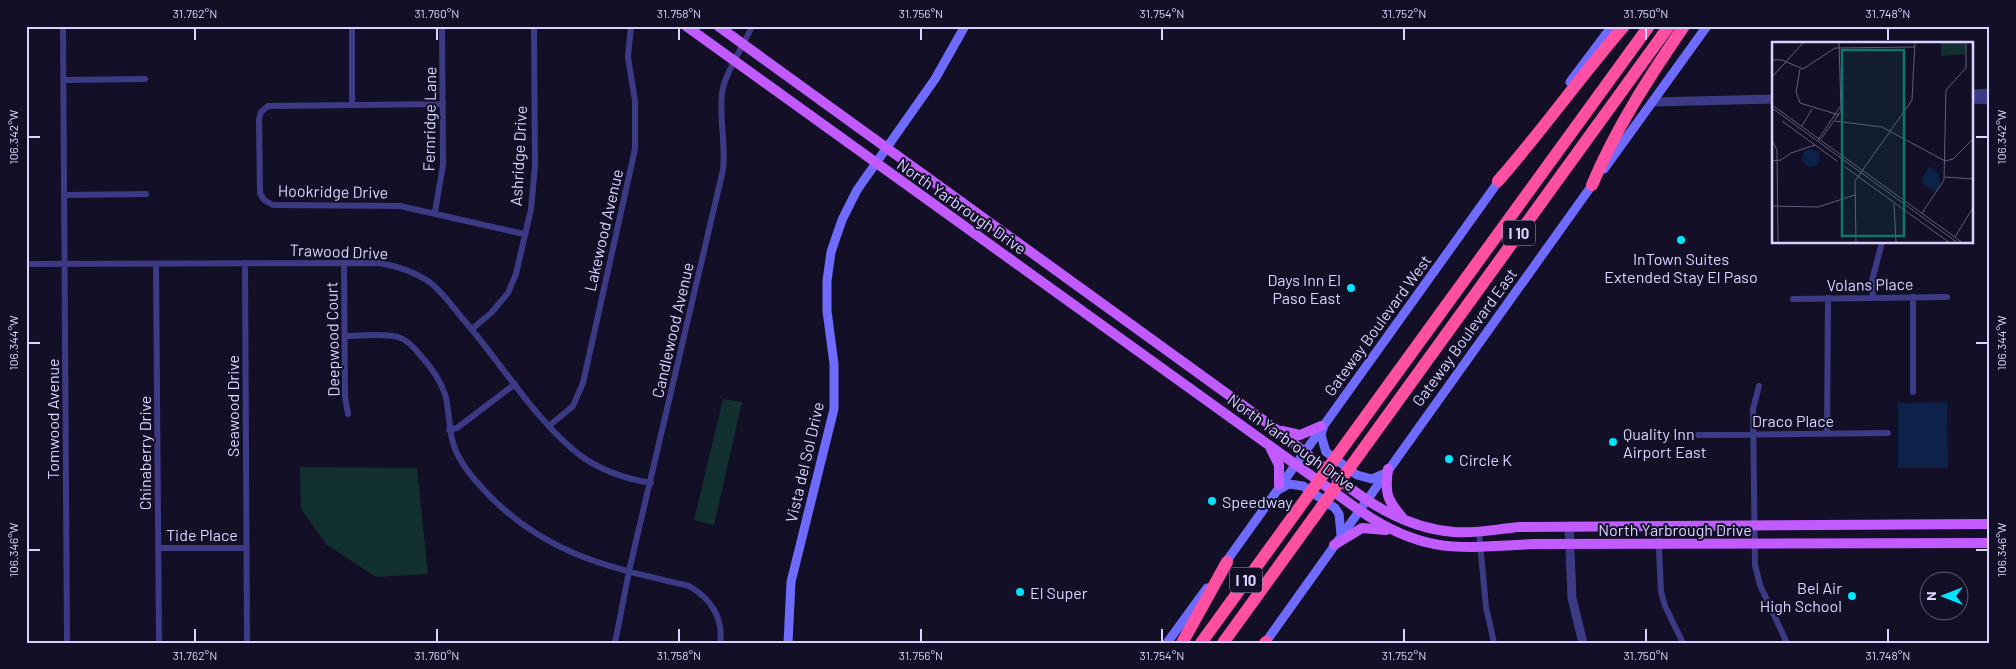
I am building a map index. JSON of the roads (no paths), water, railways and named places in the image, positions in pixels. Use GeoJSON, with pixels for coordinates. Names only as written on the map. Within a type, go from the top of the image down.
{"type":"FeatureCollection","features":[{"type":"Feature","properties":{"kind":"highway"},"geometry":{"type":"LineString","coordinates":[[1498,181],[1531,143],[1578,80],[1624,26]]}},
{"type":"Feature","properties":{"kind":"highway","name":"I 10"},"geometry":{"type":"LineString","coordinates":[[1202,643],[1290,518],[1649,26]]}},
{"type":"Feature","properties":{"kind":"highway","name":"I 10"},"geometry":{"type":"LineString","coordinates":[[1223,643],[1669,26]]}},
{"type":"Feature","properties":{"kind":"highway"},"geometry":{"type":"LineString","coordinates":[[1592,185],[1605,153],[1684,26]]}},
{"type":"Feature","properties":{"kind":"highway"},"geometry":{"type":"LineString","coordinates":[[1182,643],[1227,562]]}},
{"type":"Feature","properties":{"kind":"main road","name":"North Yarbrough Drive"},"geometry":{"type":"LineString","coordinates":[[686,26],[1295,462],[1359,510],[1391,530],[1430,545],[1481,548],[1534,544],[1990,543]]}},
{"type":"Feature","properties":{"kind":"main road","name":"North Yarbrough Drive"},"geometry":{"type":"LineString","coordinates":[[718,26],[1277,430],[1366,500],[1406,522],[1437,530],[1479,532],[1519,527],[1569,526],[1990,524]]}},
{"type":"Feature","properties":{"kind":"main road","name":"Vista del Sol Drive"},"geometry":{"type":"LineString","coordinates":[[788,643],[791,582],[834,409],[835,380],[827,311],[828,268],[842,220],[857,190],[935,80],[966,26]]}},
{"type":"Feature","properties":{"kind":"main road","name":"Gateway Boulevard West"},"geometry":{"type":"LineString","coordinates":[[1167,643],[1227,562],[1295,462],[1612,26]]}},
{"type":"Feature","properties":{"kind":"main road","name":"Gateway Boulevard East"},"geometry":{"type":"LineString","coordinates":[[1265,643],[1340,535],[1707,26]]}},
{"type":"Feature","properties":{"kind":"main road"},"geometry":{"type":"LineString","coordinates":[[1105,326],[1114,312]]}},
{"type":"Feature","properties":{"kind":"main road"},"geometry":{"type":"LineString","coordinates":[[1277,430],[1299,435],[1323,424]]}},
{"type":"Feature","properties":{"kind":"main road"},"geometry":{"type":"LineString","coordinates":[[1323,424],[1321,435],[1326,452],[1357,475],[1372,479],[1386,471],[1387,496],[1390,504],[1406,522]]}},
{"type":"Feature","properties":{"kind":"main road"},"geometry":{"type":"LineString","coordinates":[[1267,442],[1279,465],[1277,488],[1289,484],[1303,486],[1335,508],[1340,514],[1340,535]]}},
{"type":"Feature","properties":{"kind":"main road"},"geometry":{"type":"LineString","coordinates":[[1854,543],[1855,525]]}},
{"type":"Feature","properties":{"kind":"main road"},"geometry":{"type":"LineString","coordinates":[[1334,545],[1362,528],[1391,530]]}},
{"type":"Feature","properties":{"kind":"street","name":"Tomwood Avenue"},"geometry":{"type":"LineString","coordinates":[[63,26],[67,643]]}},
{"type":"Feature","properties":{"kind":"street"},"geometry":{"type":"LineString","coordinates":[[352,26],[352,105]]}},
{"type":"Feature","properties":{"kind":"street","name":"Fernridge Lane"},"geometry":{"type":"LineString","coordinates":[[435,212],[443,165],[442,26]]}},
{"type":"Feature","properties":{"kind":"street","name":"Ashridge Drive"},"geometry":{"type":"LineString","coordinates":[[472,329],[491,313],[508,293],[516,274],[531,209],[535,166],[534,26]]}},
{"type":"Feature","properties":{"kind":"street","name":"Lakewood Avenue"},"geometry":{"type":"LineString","coordinates":[[550,426],[573,406],[583,382],[630,175],[636,132],[635,101],[628,56],[631,26]]}},
{"type":"Feature","properties":{"kind":"street","name":"Candlewood Avenue"},"geometry":{"type":"LineString","coordinates":[[615,643],[629,572],[652,483],[723,170],[725,141],[721,110],[722,92],[752,26]]}},
{"type":"Feature","properties":{"kind":"street"},"geometry":{"type":"LineString","coordinates":[[64,80],[145,79]]}},
{"type":"Feature","properties":{"kind":"street"},"geometry":{"type":"LineString","coordinates":[[1974,94],[1990,93]]}},
{"type":"Feature","properties":{"kind":"street"},"geometry":{"type":"LineString","coordinates":[[1653,102],[1772,99]]}},
{"type":"Feature","properties":{"kind":"street"},"geometry":{"type":"LineString","coordinates":[[1974,99],[1990,100]]}},
{"type":"Feature","properties":{"kind":"street","name":"Hookridge Drive"},"geometry":{"type":"LineString","coordinates":[[443,104],[270,105],[264,108],[259,119],[260,193],[264,200],[273,205],[400,206],[435,212],[524,234]]}},
{"type":"Feature","properties":{"kind":"street"},"geometry":{"type":"LineString","coordinates":[[64,195],[146,194]]}},
{"type":"Feature","properties":{"kind":"street"},"geometry":{"type":"LineString","coordinates":[[1873,297],[1872,280],[1881,244]]}},
{"type":"Feature","properties":{"kind":"street","name":"Seawood Drive"},"geometry":{"type":"LineString","coordinates":[[245,263],[247,643]]}},
{"type":"Feature","properties":{"kind":"street","name":"Deepwood Court"},"geometry":{"type":"LineString","coordinates":[[344,263],[345,397],[348,414]]}},
{"type":"Feature","properties":{"kind":"street","name":"Trawood Drive"},"geometry":{"type":"LineString","coordinates":[[26,264],[379,263],[412,272],[430,282],[472,329],[515,384],[568,446],[601,468],[634,480],[652,483]]}},
{"type":"Feature","properties":{"kind":"street","name":"Chinaberry Drive"},"geometry":{"type":"LineString","coordinates":[[156,264],[159,643]]}},
{"type":"Feature","properties":{"kind":"street"},"geometry":{"type":"LineString","coordinates":[[1913,392],[1914,297]]}},
{"type":"Feature","properties":{"kind":"street","name":"Volans Place"},"geometry":{"type":"LineString","coordinates":[[1794,299],[1946,297]]}},
{"type":"Feature","properties":{"kind":"street"},"geometry":{"type":"LineString","coordinates":[[1827,434],[1828,298]]}},
{"type":"Feature","properties":{"kind":"street"},"geometry":{"type":"LineString","coordinates":[[345,336],[392,336],[409,343],[433,370],[441,383],[454,446],[471,475],[485,491],[539,536],[580,557],[629,572],[689,586],[699,592],[716,611],[720,624],[720,643]]}},
{"type":"Feature","properties":{"kind":"street"},"geometry":{"type":"LineString","coordinates":[[450,430],[457,428],[515,384]]}},
{"type":"Feature","properties":{"kind":"street"},"geometry":{"type":"LineString","coordinates":[[1759,386],[1753,409],[1756,575],[1787,643]]}},
{"type":"Feature","properties":{"kind":"street","name":"Draco Place"},"geometry":{"type":"LineString","coordinates":[[1698,435],[1888,433]]}},
{"type":"Feature","properties":{"kind":"street"},"geometry":{"type":"LineString","coordinates":[[1569,526],[1572,598],[1583,643]]}},
{"type":"Feature","properties":{"kind":"street"},"geometry":{"type":"LineString","coordinates":[[1658,527],[1661,592],[1665,606],[1683,643]]}},
{"type":"Feature","properties":{"kind":"street"},"geometry":{"type":"LineString","coordinates":[[1479,532],[1486,607],[1494,643]]}},
{"type":"Feature","properties":{"kind":"street","name":"Tide Place"},"geometry":{"type":"LineString","coordinates":[[158,548],[246,548]]}},
{"type":"Feature","properties":{"kind":"water"},"geometry":{"type":"Polygon","coordinates":[[[1947,402],[1948,468],[1898,468],[1898,403],[1947,402]]]}},
{"type":"Feature","properties":{"kind":"place","name":"InTown Suites Extended Stay El Paso"},"geometry":{"type":"Point","coordinates":[1681,240]}},
{"type":"Feature","properties":{"kind":"place","name":"Days Inn El Paso East"},"geometry":{"type":"Point","coordinates":[1351,288]}},
{"type":"Feature","properties":{"kind":"place","name":"Quality Inn Airport East"},"geometry":{"type":"Point","coordinates":[1613,442]}},
{"type":"Feature","properties":{"kind":"place","name":"Circle K"},"geometry":{"type":"Point","coordinates":[1449,459]}},
{"type":"Feature","properties":{"kind":"place","name":"Speedway"},"geometry":{"type":"Point","coordinates":[1212,501]}},
{"type":"Feature","properties":{"kind":"place","name":"El Super"},"geometry":{"type":"Point","coordinates":[1020,592]}},
{"type":"Feature","properties":{"kind":"place","name":"Bel Air High School"},"geometry":{"type":"Point","coordinates":[1852,596]}}]}
